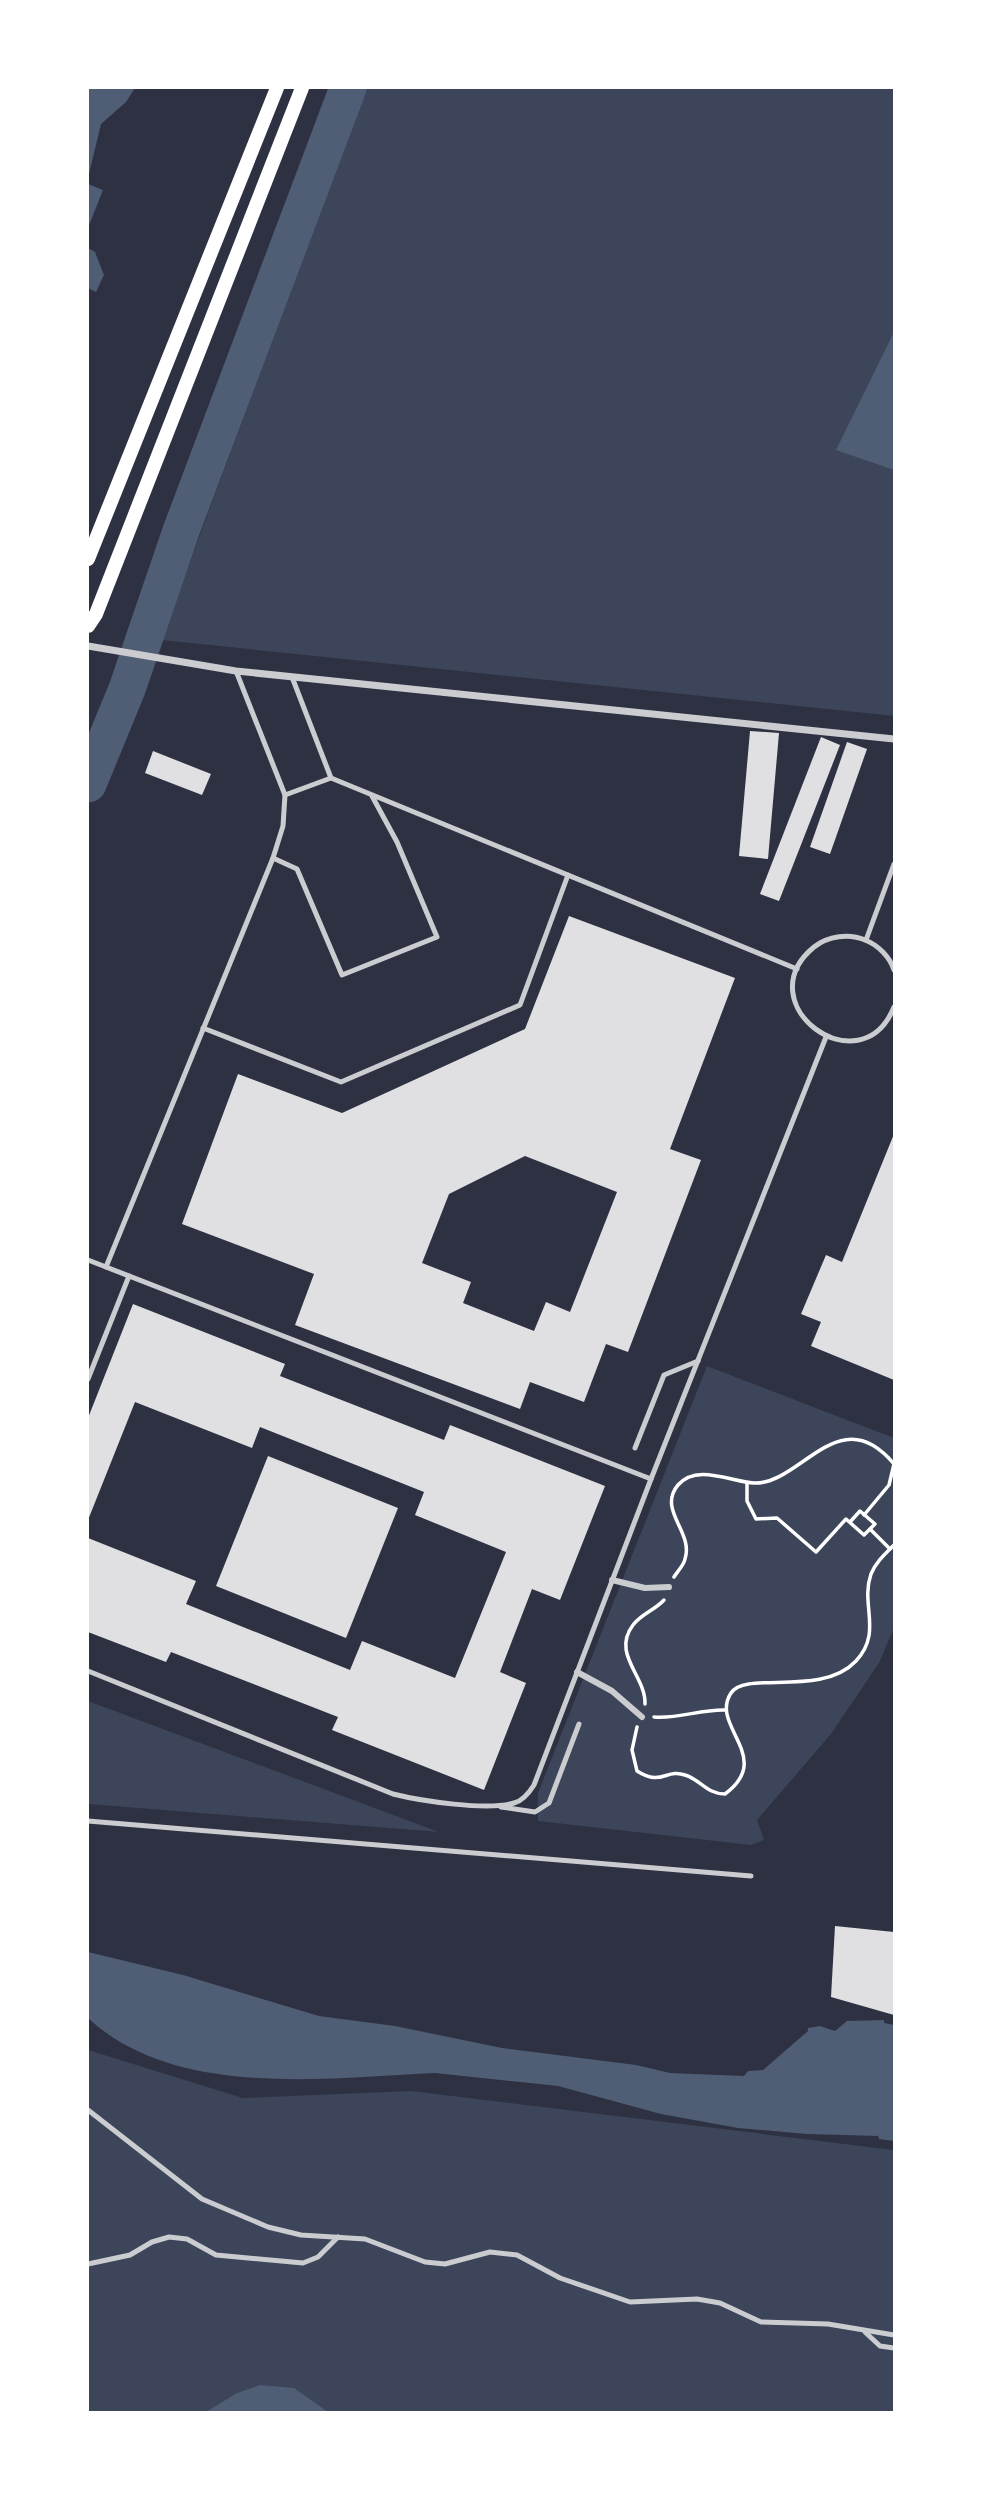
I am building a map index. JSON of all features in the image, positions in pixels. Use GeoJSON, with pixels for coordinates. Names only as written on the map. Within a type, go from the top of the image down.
{"type":"FeatureCollection","features":[{"type":"Feature","properties":{"kind":"main road"},"geometry":{"type":"LineString","coordinates":[[88,559],[277,88]]}},
{"type":"Feature","properties":{"kind":"main road"},"geometry":{"type":"LineString","coordinates":[[88,626],[96,614],[302,88]]}},
{"type":"Feature","properties":{"kind":"street"},"geometry":{"type":"LineString","coordinates":[[88,646],[236,671],[894,738]]}},
{"type":"Feature","properties":{"kind":"street"},"geometry":{"type":"LineString","coordinates":[[612,1580],[645,1588],[669,1587]]}},
{"type":"Feature","properties":{"kind":"street"},"geometry":{"type":"LineString","coordinates":[[577,1672],[612,1690],[642,1717]]}},
{"type":"Feature","properties":{"kind":"lane"},"geometry":{"type":"LineString","coordinates":[[106,1267],[284,826],[285,795],[236,671]]}},
{"type":"Feature","properties":{"kind":"lane"},"geometry":{"type":"LineString","coordinates":[[292,677],[331,778]]}},
{"type":"Feature","properties":{"kind":"lane"},"geometry":{"type":"LineString","coordinates":[[285,795],[331,778],[797,969]]}},
{"type":"Feature","properties":{"kind":"lane"},"geometry":{"type":"LineString","coordinates":[[273,858],[297,869],[342,975],[437,937],[397,842],[372,795]]}},
{"type":"Feature","properties":{"kind":"lane"},"geometry":{"type":"LineString","coordinates":[[866,940],[894,864]]}},
{"type":"Feature","properties":{"kind":"lane"},"geometry":{"type":"LineString","coordinates":[[203,1028],[341,1082],[354,1077],[520,1005],[568,875]]}},
{"type":"Feature","properties":{"kind":"lane"},"geometry":{"type":"LineString","coordinates":[[894,970],[881,949],[866,940],[850,936],[825,941],[805,954],[793,985],[794,1001],[812,1029],[826,1037],[844,1041],[862,1039],[878,1030],[894,1007]]}},
{"type":"Feature","properties":{"kind":"lane"},"geometry":{"type":"LineString","coordinates":[[498,1806],[517,1803],[534,1785],[651,1479],[826,1037]]}},
{"type":"Feature","properties":{"kind":"lane"},"geometry":{"type":"LineString","coordinates":[[88,1260],[651,1479]]}},
{"type":"Feature","properties":{"kind":"lane"},"geometry":{"type":"LineString","coordinates":[[88,1379],[129,1276]]}},
{"type":"Feature","properties":{"kind":"lane"},"geometry":{"type":"LineString","coordinates":[[635,1448],[664,1375],[698,1361]]}},
{"type":"Feature","properties":{"kind":"lane"},"geometry":{"type":"LineString","coordinates":[[88,1671],[393,1794],[417,1800],[498,1806],[535,1812],[549,1803],[579,1724]]}},
{"type":"Feature","properties":{"kind":"lane"},"geometry":{"type":"LineString","coordinates":[[88,1821],[751,1876]]}},
{"type":"Feature","properties":{"kind":"lane"},"geometry":{"type":"LineString","coordinates":[[88,2110],[202,2199],[268,2227],[301,2235],[365,2239],[425,2262],[445,2264],[490,2252],[517,2255],[559,2278],[630,2302],[697,2299],[720,2303],[761,2322],[828,2324],[894,2335]]}},
{"type":"Feature","properties":{"kind":"lane"},"geometry":{"type":"LineString","coordinates":[[88,2264],[130,2255],[152,2242],[169,2237],[187,2239],[216,2255],[303,2263],[318,2257],[338,2238]]}},
{"type":"Feature","properties":{"kind":"lane"},"geometry":{"type":"LineString","coordinates":[[864,2330],[880,2346],[894,2348]]}},
{"type":"Feature","properties":{"kind":"path"},"geometry":{"type":"LineString","coordinates":[[864,1515],[889,1485],[894,1464],[869,1444],[848,1441],[828,1444],[810,1454],[780,1478],[758,1484],[716,1475],[694,1475],[679,1484],[672,1496],[671,1508],[687,1540],[685,1560],[664,1600],[639,1619],[628,1635],[629,1665],[645,1691],[646,1701],[632,1739],[637,1771],[657,1779],[678,1773],[688,1775],[715,1794],[725,1794],[740,1780],[745,1760],[727,1710],[729,1695],[736,1687],[747,1682],[799,1684],[820,1681],[855,1662],[871,1632],[870,1575],[876,1563],[894,1545]]}},
{"type":"Feature","properties":{"kind":"path"},"geometry":{"type":"LineString","coordinates":[[747,1483],[747,1501],[757,1519],[777,1518],[816,1552],[846,1519],[864,1535],[875,1524],[860,1511],[850,1522]]}},
{"type":"Feature","properties":{"kind":"path"},"geometry":{"type":"LineString","coordinates":[[870,1529],[890,1549]]}},
{"type":"Feature","properties":{"kind":"path"},"geometry":{"type":"LineString","coordinates":[[672,1718],[704,1710],[727,1710]]}},
{"type":"Feature","properties":{"kind":"shaded area"},"geometry":{"type":"Polygon","coordinates":[[[88,88],[135,88],[126,102],[101,124],[88,178],[88,88]]]}},
{"type":"Feature","properties":{"kind":"shaded area"},"geometry":{"type":"Polygon","coordinates":[[[366,88],[894,88],[894,716],[161,640],[366,88]]]}},
{"type":"Feature","properties":{"kind":"shaded area"},"geometry":{"type":"Polygon","coordinates":[[[88,184],[103,190],[88,228],[88,184]]]}},
{"type":"Feature","properties":{"kind":"shaded area"},"geometry":{"type":"Polygon","coordinates":[[[88,248],[95,252],[104,275],[96,292],[88,288],[88,248]]]}},
{"type":"Feature","properties":{"kind":"shaded area"},"geometry":{"type":"Polygon","coordinates":[[[894,332],[894,470],[836,450],[894,332]]]}},
{"type":"Feature","properties":{"kind":"shaded area"},"geometry":{"type":"Polygon","coordinates":[[[707,1366],[894,1438],[894,1628],[879,1663],[831,1734],[757,1820],[764,1840],[751,1845],[538,1821],[538,1793],[707,1366]]]}},
{"type":"Feature","properties":{"kind":"shaded area"},"geometry":{"type":"Polygon","coordinates":[[[88,1701],[439,1832],[88,1804],[88,1701]]]}},
{"type":"Feature","properties":{"kind":"shaded area"},"geometry":{"type":"Polygon","coordinates":[[[88,1952],[183,1975],[319,2016],[395,2026],[502,2048],[636,2065],[670,2073],[744,2076],[748,2071],[763,2070],[808,2031],[808,2028],[820,2026],[835,2031],[847,2021],[884,2020],[884,2023],[894,2025],[894,2141],[879,2139],[878,2136],[738,2128],[661,2114],[558,2086],[435,2073],[300,2079],[253,2078],[207,2072],[163,2061],[123,2044],[88,2018],[88,1952]]]}},
{"type":"Feature","properties":{"kind":"shaded area"},"geometry":{"type":"Polygon","coordinates":[[[88,2050],[243,2098],[411,2091],[894,2150],[894,2412],[88,2412],[88,2050]]]}},
{"type":"Feature","properties":{"kind":"shaded area"},"geometry":{"type":"Polygon","coordinates":[[[260,2385],[294,2388],[328,2412],[206,2412],[237,2393],[260,2385]]]}},
{"type":"Feature","properties":{"kind":"building"},"geometry":{"type":"Polygon","coordinates":[[[750,731],[779,733],[768,859],[739,856],[750,731]]]}},
{"type":"Feature","properties":{"kind":"building"},"geometry":{"type":"Polygon","coordinates":[[[821,737],[840,745],[779,901],[760,894],[821,737]]]}},
{"type":"Feature","properties":{"kind":"building"},"geometry":{"type":"Polygon","coordinates":[[[847,742],[867,749],[830,854],[810,847],[847,742]]]}},
{"type":"Feature","properties":{"kind":"building"},"geometry":{"type":"Polygon","coordinates":[[[153,751],[211,774],[202,795],[145,773],[153,751]]]}},
{"type":"Feature","properties":{"kind":"building"},"geometry":{"type":"Polygon","coordinates":[[[569,916],[735,978],[670,1149],[701,1160],[628,1352],[606,1344],[584,1402],[530,1382],[520,1409],[295,1325],[314,1274],[182,1224],[238,1074],[342,1113],[525,1029],[569,916]],[[525,1156],[449,1194],[422,1263],[471,1282],[463,1303],[534,1331],[546,1302],[570,1312],[617,1192],[525,1156]]]}},
{"type":"Feature","properties":{"kind":"building"},"geometry":{"type":"Polygon","coordinates":[[[894,1134],[894,1380],[811,1346],[821,1322],[801,1314],[826,1255],[842,1262],[894,1134]]]}},
{"type":"Feature","properties":{"kind":"building"},"geometry":{"type":"Polygon","coordinates":[[[133,1304],[285,1364],[280,1376],[444,1440],[450,1425],[605,1486],[560,1600],[532,1589],[500,1672],[526,1683],[484,1790],[332,1730],[338,1717],[171,1652],[166,1662],[88,1632],[88,1538],[196,1581],[186,1604],[350,1670],[362,1641],[455,1678],[506,1552],[415,1515],[424,1492],[260,1427],[252,1448],[135,1402],[88,1520],[88,1418],[133,1304]]]}},
{"type":"Feature","properties":{"kind":"building"},"geometry":{"type":"Polygon","coordinates":[[[268,1456],[398,1508],[346,1638],[216,1586],[268,1456]]]}},
{"type":"Feature","properties":{"kind":"building"},"geometry":{"type":"Polygon","coordinates":[[[835,1926],[894,1932],[894,2015],[831,1997],[835,1926]]]}},
{"type":"Feature","properties":{"kind":"waterway"},"geometry":{"type":"LineString","coordinates":[[88,784],[127,689],[181,531],[348,88]]}}]}
